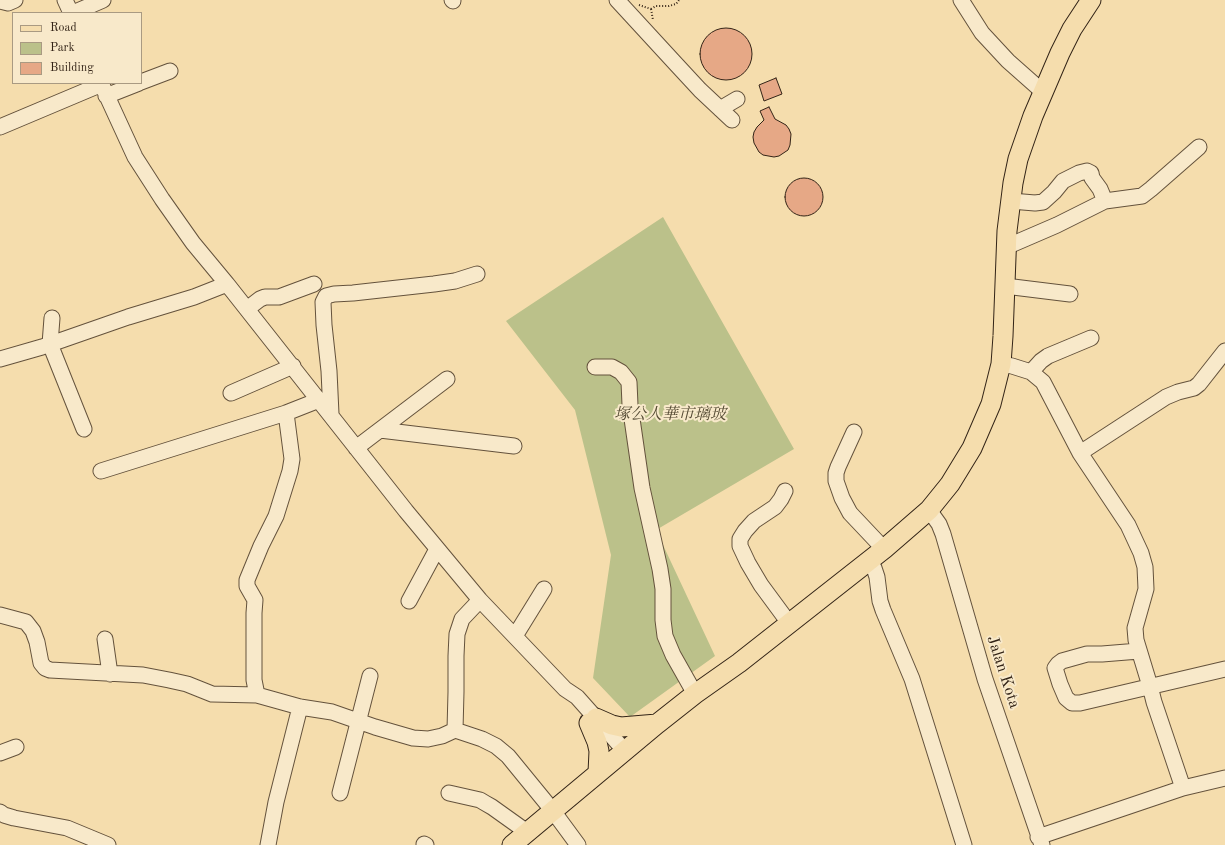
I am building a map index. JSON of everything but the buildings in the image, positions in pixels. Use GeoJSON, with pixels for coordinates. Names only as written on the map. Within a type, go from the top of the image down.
{"type":"FeatureCollection","features":[{"type":"Feature","properties":{"kind":"main road"},"geometry":{"type":"LineString","coordinates":[[512,845],[657,724],[695,694],[739,663],[884,549],[929,510],[950,484],[972,448],[991,404],[1001,364],[1006,247],[1011,201],[1018,159],[1032,116],[1060,53],[1072,29],[1091,0]]}},
{"type":"Feature","properties":{"kind":"main road"},"geometry":{"type":"LineString","coordinates":[[598,774],[599,751],[592,721],[622,727],[657,724]]}},
{"type":"Feature","properties":{"kind":"street"},"geometry":{"type":"LineString","coordinates":[[0,1],[8,3],[15,0]]}},
{"type":"Feature","properties":{"kind":"street"},"geometry":{"type":"LineString","coordinates":[[65,0],[71,12]]}},
{"type":"Feature","properties":{"kind":"street"},"geometry":{"type":"LineString","coordinates":[[74,12],[102,0]]}},
{"type":"Feature","properties":{"kind":"street"},"geometry":{"type":"LineString","coordinates":[[617,0],[700,90],[732,120]]}},
{"type":"Feature","properties":{"kind":"street"},"geometry":{"type":"LineString","coordinates":[[961,0],[982,33],[1008,61],[1043,92]]}},
{"type":"Feature","properties":{"kind":"street"},"geometry":{"type":"LineString","coordinates":[[142,82],[170,71]]}},
{"type":"Feature","properties":{"kind":"street"},"geometry":{"type":"LineString","coordinates":[[0,127],[103,88],[133,84]]}},
{"type":"Feature","properties":{"kind":"street"},"geometry":{"type":"LineString","coordinates":[[103,88],[135,157],[193,243],[293,366],[437,549],[480,600],[568,692],[572,702],[592,721],[621,754]]}},
{"type":"Feature","properties":{"kind":"street"},"geometry":{"type":"LineString","coordinates":[[720,109],[737,99]]}},
{"type":"Feature","properties":{"kind":"street"},"geometry":{"type":"LineString","coordinates":[[1006,247],[1046,230],[1105,201],[1135,197],[1146,193],[1199,147]]}},
{"type":"Feature","properties":{"kind":"street"},"geometry":{"type":"LineString","coordinates":[[1011,201],[1035,203],[1043,202],[1063,181],[1079,173],[1087,171],[1091,173],[1092,178],[1100,189],[1105,201]]}},
{"type":"Feature","properties":{"kind":"street"},"geometry":{"type":"LineString","coordinates":[[331,414],[323,302],[326,296],[434,284],[477,274]]}},
{"type":"Feature","properties":{"kind":"street"},"geometry":{"type":"LineString","coordinates":[[0,359],[194,297],[227,284]]}},
{"type":"Feature","properties":{"kind":"street"},"geometry":{"type":"LineString","coordinates":[[247,309],[265,297],[279,297],[314,284]]}},
{"type":"Feature","properties":{"kind":"street"},"geometry":{"type":"LineString","coordinates":[[1005,286],[1070,294]]}},
{"type":"Feature","properties":{"kind":"street"},"geometry":{"type":"LineString","coordinates":[[52,318],[50,344],[84,429]]}},
{"type":"Feature","properties":{"kind":"street"},"geometry":{"type":"LineString","coordinates":[[1031,372],[1048,356],[1092,338]]}},
{"type":"Feature","properties":{"kind":"street"},"geometry":{"type":"LineString","coordinates":[[1080,453],[1166,397],[1194,388],[1199,384],[1225,351]]}},
{"type":"Feature","properties":{"kind":"street"},"geometry":{"type":"LineString","coordinates":[[1001,364],[1031,372],[1043,382],[1080,453],[1128,525],[1141,552],[1145,567],[1146,589],[1135,628],[1136,640],[1154,702],[1183,788]]}},
{"type":"Feature","properties":{"kind":"street"},"geometry":{"type":"LineString","coordinates":[[231,393],[293,366]]}},
{"type":"Feature","properties":{"kind":"street"},"geometry":{"type":"LineString","coordinates":[[595,367],[612,367],[621,372],[629,382],[630,405],[642,488],[663,589],[663,620],[665,636],[673,655],[695,694]]}},
{"type":"Feature","properties":{"kind":"street"},"geometry":{"type":"LineString","coordinates":[[356,448],[447,379]]}},
{"type":"Feature","properties":{"kind":"street"},"geometry":{"type":"LineString","coordinates":[[101,470],[286,413],[319,400]]}},
{"type":"Feature","properties":{"kind":"street"},"geometry":{"type":"LineString","coordinates":[[257,695],[254,680],[255,600],[247,586],[247,580],[261,546],[276,516],[290,471],[292,459],[286,413]]}},
{"type":"Feature","properties":{"kind":"street"},"geometry":{"type":"LineString","coordinates":[[380,430],[514,446]]}},
{"type":"Feature","properties":{"kind":"street"},"geometry":{"type":"LineString","coordinates":[[854,432],[836,472],[836,481],[842,498],[850,513],[884,549]]}},
{"type":"Feature","properties":{"kind":"street"},"geometry":{"type":"LineString","coordinates":[[785,491],[775,507],[754,521],[745,531],[740,539],[740,546],[761,585],[788,623]]}},
{"type":"Feature","properties":{"kind":"street","name":"Jalan Kota"},"geometry":{"type":"LineString","coordinates":[[929,510],[939,524],[943,534],[986,679],[1040,841]]}},
{"type":"Feature","properties":{"kind":"street"},"geometry":{"type":"LineString","coordinates":[[409,601],[437,549]]}},
{"type":"Feature","properties":{"kind":"street"},"geometry":{"type":"LineString","coordinates":[[869,561],[877,576],[879,595],[883,610],[912,679],[964,845]]}},
{"type":"Feature","properties":{"kind":"street"},"geometry":{"type":"LineString","coordinates":[[515,636],[544,590]]}},
{"type":"Feature","properties":{"kind":"street"},"geometry":{"type":"LineString","coordinates":[[455,730],[457,634],[462,619],[480,600]]}},
{"type":"Feature","properties":{"kind":"street"},"geometry":{"type":"LineString","coordinates":[[0,615],[26,622],[33,631],[37,642],[41,663],[45,668],[54,671],[143,675],[187,684],[212,694],[257,695],[300,708],[332,712],[358,722],[413,738],[428,739],[442,736],[455,730],[482,739],[496,746],[508,756],[553,811],[578,845]]}},
{"type":"Feature","properties":{"kind":"street"},"geometry":{"type":"LineString","coordinates":[[105,639],[110,674]]}},
{"type":"Feature","properties":{"kind":"street"},"geometry":{"type":"LineString","coordinates":[[1139,651],[1087,654],[1062,661],[1055,668],[1066,698],[1072,703],[1080,704],[1225,669]]}},
{"type":"Feature","properties":{"kind":"street"},"geometry":{"type":"LineString","coordinates":[[340,792],[370,676]]}},
{"type":"Feature","properties":{"kind":"street"},"geometry":{"type":"LineString","coordinates":[[268,845],[276,802],[300,708]]}},
{"type":"Feature","properties":{"kind":"street"},"geometry":{"type":"LineString","coordinates":[[0,753],[16,747]]}},
{"type":"Feature","properties":{"kind":"street"},"geometry":{"type":"LineString","coordinates":[[1040,841],[1183,788],[1225,778]]}},
{"type":"Feature","properties":{"kind":"street"},"geometry":{"type":"LineString","coordinates":[[450,793],[480,800],[486,803],[527,832]]}},
{"type":"Feature","properties":{"kind":"street"},"geometry":{"type":"LineString","coordinates":[[0,812],[14,818],[67,828],[108,845]]}},
{"type":"Feature","properties":{"kind":"path"},"geometry":{"type":"LineString","coordinates":[[651,9],[656,6],[669,6],[676,4],[679,0]]}},
{"type":"Feature","properties":{"kind":"green space","name":"塚公人華市璃玻"},"geometry":{"type":"Polygon","coordinates":[[[663,217],[794,449],[656,530],[715,656],[630,717],[593,678],[611,555],[575,410],[506,321],[663,217]]]}}]}
